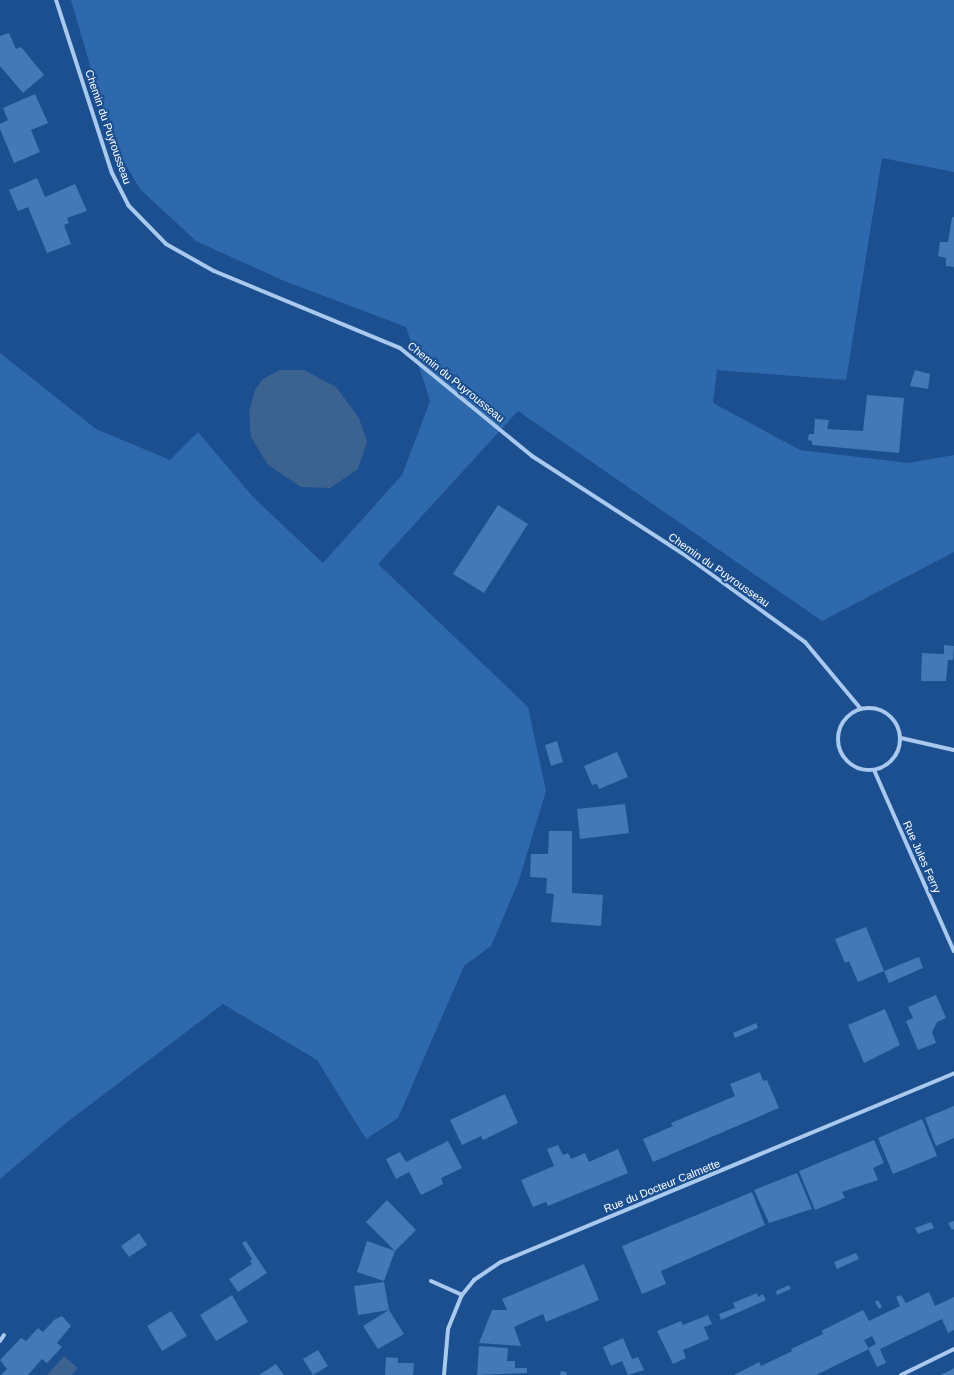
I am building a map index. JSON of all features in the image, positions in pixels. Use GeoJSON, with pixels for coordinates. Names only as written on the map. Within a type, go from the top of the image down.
{"type":"FeatureCollection","features":[{"type":"Feature","properties":{"kind":"street","name":"Chemin du Puyrousseau"},"geometry":{"type":"LineString","coordinates":[[56,0],[112,173],[128,205],[166,244],[214,271],[400,348],[532,456],[682,553],[805,642],[860,708]]}},
{"type":"Feature","properties":{"kind":"street"},"geometry":{"type":"LineString","coordinates":[[860,708],[876,708],[890,715],[897,724],[900,738],[894,758],[885,766],[874,770],[866,770],[850,764],[838,748],[840,725],[846,716],[860,708]]}},
{"type":"Feature","properties":{"kind":"street"},"geometry":{"type":"LineString","coordinates":[[900,738],[954,750]]}},
{"type":"Feature","properties":{"kind":"street","name":"Rue Jules Ferry"},"geometry":{"type":"LineString","coordinates":[[874,770],[954,951]]}},
{"type":"Feature","properties":{"kind":"street","name":"Rue du Docteur Calmette"},"geometry":{"type":"LineString","coordinates":[[444,1375],[448,1329],[462,1295],[474,1280],[501,1262],[954,1072]]}},
{"type":"Feature","properties":{"kind":"street"},"geometry":{"type":"LineString","coordinates":[[431,1281],[462,1295]]}},
{"type":"Feature","properties":{"kind":"street"},"geometry":{"type":"LineString","coordinates":[[0,1341],[4,1335]]}},
{"type":"Feature","properties":{"kind":"street"},"geometry":{"type":"LineString","coordinates":[[901,1375],[954,1349]]}},
{"type":"Feature","properties":{"kind":"shaded area"},"geometry":{"type":"Polygon","coordinates":[[[71,0],[954,0],[954,172],[882,158],[846,380],[717,370],[713,403],[800,450],[908,463],[954,455],[954,552],[822,621],[518,411],[378,564],[528,707],[546,791],[518,883],[491,946],[464,966],[398,1118],[366,1139],[317,1060],[223,1004],[66,1123],[0,1179],[0,353],[96,429],[170,460],[198,432],[253,497],[323,563],[402,475],[430,401],[406,327],[282,280],[196,241],[140,189],[113,144],[71,0]]]}},
{"type":"Feature","properties":{"kind":"shaded area"},"geometry":{"type":"Polygon","coordinates":[[[280,370],[304,370],[336,387],[359,418],[367,442],[358,469],[330,488],[301,487],[268,465],[251,437],[249,412],[255,390],[263,379],[280,370]]]}},
{"type":"Feature","properties":{"kind":"shaded area"},"geometry":{"type":"Polygon","coordinates":[[[64,1356],[78,1368],[71,1375],[47,1375],[64,1356]]]}},
{"type":"Feature","properties":{"kind":"building"},"geometry":{"type":"Polygon","coordinates":[[[9,33],[16,49],[21,47],[44,75],[23,93],[0,66],[0,36],[9,33]]]}},
{"type":"Feature","properties":{"kind":"building"},"geometry":{"type":"Polygon","coordinates":[[[35,94],[48,123],[31,130],[40,152],[14,163],[0,129],[0,124],[8,120],[3,108],[35,94]]]}},
{"type":"Feature","properties":{"kind":"building"},"geometry":{"type":"Polygon","coordinates":[[[37,178],[45,197],[75,184],[87,211],[67,218],[69,223],[64,225],[71,244],[47,253],[28,207],[18,211],[9,190],[37,178]]]}},
{"type":"Feature","properties":{"kind":"building"},"geometry":{"type":"Polygon","coordinates":[[[952,217],[954,217],[954,267],[946,266],[946,258],[938,256],[940,242],[948,242],[952,217]]]}},
{"type":"Feature","properties":{"kind":"building"},"geometry":{"type":"Polygon","coordinates":[[[915,370],[930,374],[928,389],[910,386],[915,370]]]}},
{"type":"Feature","properties":{"kind":"building"},"geometry":{"type":"Polygon","coordinates":[[[867,395],[904,398],[899,453],[812,445],[812,441],[808,440],[809,434],[814,434],[815,419],[829,420],[827,429],[863,431],[867,395]]]}},
{"type":"Feature","properties":{"kind":"building"},"geometry":{"type":"Polygon","coordinates":[[[498,505],[528,524],[484,593],[453,574],[498,505]]]}},
{"type":"Feature","properties":{"kind":"building"},"geometry":{"type":"Polygon","coordinates":[[[944,645],[954,646],[953,660],[948,660],[946,681],[921,681],[922,653],[944,654],[944,645]]]}},
{"type":"Feature","properties":{"kind":"building"},"geometry":{"type":"Polygon","coordinates":[[[557,741],[563,762],[551,766],[545,745],[557,741]]]}},
{"type":"Feature","properties":{"kind":"building"},"geometry":{"type":"Polygon","coordinates":[[[617,752],[628,777],[599,789],[597,784],[592,785],[584,766],[617,752]]]}},
{"type":"Feature","properties":{"kind":"building"},"geometry":{"type":"Polygon","coordinates":[[[625,804],[629,833],[580,839],[577,809],[625,804]]]}},
{"type":"Feature","properties":{"kind":"building"},"geometry":{"type":"Polygon","coordinates":[[[549,831],[572,831],[572,893],[603,895],[601,926],[551,922],[554,894],[546,893],[547,878],[530,877],[531,854],[548,854],[549,831]]]}},
{"type":"Feature","properties":{"kind":"building"},"geometry":{"type":"Polygon","coordinates":[[[866,927],[884,971],[858,982],[849,961],[845,963],[835,939],[866,927]]]}},
{"type":"Feature","properties":{"kind":"building"},"geometry":{"type":"Polygon","coordinates":[[[919,957],[923,968],[889,983],[884,971],[919,957]]]}},
{"type":"Feature","properties":{"kind":"building"},"geometry":{"type":"Polygon","coordinates":[[[936,995],[946,1018],[937,1022],[932,1032],[936,1043],[918,1050],[906,1021],[913,1018],[908,1007],[936,995]]]}},
{"type":"Feature","properties":{"kind":"building"},"geometry":{"type":"Polygon","coordinates":[[[885,1009],[900,1045],[864,1063],[848,1025],[885,1009]]]}},
{"type":"Feature","properties":{"kind":"building"},"geometry":{"type":"Polygon","coordinates":[[[756,1023],[758,1028],[735,1038],[733,1033],[756,1023]]]}},
{"type":"Feature","properties":{"kind":"building"},"geometry":{"type":"Polygon","coordinates":[[[760,1072],[763,1081],[767,1080],[779,1108],[653,1162],[643,1139],[673,1126],[671,1123],[735,1096],[730,1084],[760,1072]]]}},
{"type":"Feature","properties":{"kind":"building"},"geometry":{"type":"Polygon","coordinates":[[[505,1094],[518,1123],[483,1140],[481,1136],[462,1145],[450,1120],[505,1094]]]}},
{"type":"Feature","properties":{"kind":"building"},"geometry":{"type":"Polygon","coordinates":[[[954,1106],[954,1138],[936,1146],[925,1118],[954,1106]]]}},
{"type":"Feature","properties":{"kind":"building"},"geometry":{"type":"Polygon","coordinates":[[[922,1119],[937,1156],[893,1174],[878,1138],[922,1119]]]}},
{"type":"Feature","properties":{"kind":"building"},"geometry":{"type":"Polygon","coordinates":[[[874,1140],[884,1163],[873,1168],[878,1180],[842,1192],[845,1198],[815,1210],[799,1171],[874,1140]]]}},
{"type":"Feature","properties":{"kind":"building"},"geometry":{"type":"Polygon","coordinates":[[[448,1141],[462,1168],[441,1178],[443,1184],[421,1195],[409,1172],[396,1179],[386,1159],[400,1152],[406,1162],[448,1141]]]}},
{"type":"Feature","properties":{"kind":"building"},"geometry":{"type":"Polygon","coordinates":[[[558,1145],[563,1155],[568,1153],[571,1159],[585,1153],[589,1162],[618,1149],[628,1173],[548,1206],[546,1202],[533,1207],[521,1180],[554,1166],[547,1149],[558,1145]]]}},
{"type":"Feature","properties":{"kind":"building"},"geometry":{"type":"Polygon","coordinates":[[[797,1173],[812,1209],[769,1223],[754,1190],[797,1173]]]}},
{"type":"Feature","properties":{"kind":"building"},"geometry":{"type":"Polygon","coordinates":[[[752,1192],[765,1225],[661,1271],[666,1284],[642,1294],[622,1246],[752,1192]]]}},
{"type":"Feature","properties":{"kind":"building"},"geometry":{"type":"Polygon","coordinates":[[[387,1200],[416,1230],[395,1251],[366,1222],[387,1200]]]}},
{"type":"Feature","properties":{"kind":"building"},"geometry":{"type":"Polygon","coordinates":[[[954,1221],[954,1229],[952,1230],[948,1223],[954,1221]]]}},
{"type":"Feature","properties":{"kind":"building"},"geometry":{"type":"Polygon","coordinates":[[[931,1222],[934,1228],[918,1234],[915,1228],[931,1222]]]}},
{"type":"Feature","properties":{"kind":"building"},"geometry":{"type":"Polygon","coordinates":[[[139,1233],[147,1245],[129,1257],[121,1246],[139,1233]]]}},
{"type":"Feature","properties":{"kind":"building"},"geometry":{"type":"Polygon","coordinates":[[[246,1241],[267,1273],[238,1292],[229,1279],[252,1264],[250,1261],[252,1259],[242,1243],[246,1241]]]}},
{"type":"Feature","properties":{"kind":"building"},"geometry":{"type":"Polygon","coordinates":[[[367,1241],[395,1251],[384,1281],[357,1272],[367,1241]]]}},
{"type":"Feature","properties":{"kind":"building"},"geometry":{"type":"Polygon","coordinates":[[[856,1253],[859,1259],[837,1269],[834,1262],[856,1253]]]}},
{"type":"Feature","properties":{"kind":"building"},"geometry":{"type":"Polygon","coordinates":[[[584,1264],[599,1300],[546,1322],[543,1314],[514,1327],[521,1346],[479,1343],[492,1310],[507,1310],[502,1299],[584,1264]]]}},
{"type":"Feature","properties":{"kind":"building"},"geometry":{"type":"Polygon","coordinates":[[[384,1282],[389,1310],[358,1315],[354,1286],[384,1282]]]}},
{"type":"Feature","properties":{"kind":"building"},"geometry":{"type":"Polygon","coordinates":[[[789,1285],[791,1289],[777,1295],[776,1291],[789,1285]]]}},
{"type":"Feature","properties":{"kind":"building"},"geometry":{"type":"Polygon","coordinates":[[[929,1292],[935,1306],[954,1297],[954,1330],[948,1333],[942,1319],[880,1349],[886,1363],[877,1367],[869,1349],[816,1375],[734,1375],[759,1362],[761,1366],[792,1351],[791,1349],[823,1334],[821,1331],[863,1310],[869,1321],[900,1306],[896,1297],[901,1295],[906,1303],[929,1292]],[[872,1336],[864,1340],[868,1348],[876,1344],[872,1336]]]}},
{"type":"Feature","properties":{"kind":"building"},"geometry":{"type":"Polygon","coordinates":[[[757,1293],[758,1297],[763,1294],[766,1300],[721,1320],[719,1314],[735,1308],[733,1303],[757,1293]]]}},
{"type":"Feature","properties":{"kind":"building"},"geometry":{"type":"Polygon","coordinates":[[[232,1295],[248,1322],[216,1341],[200,1315],[232,1295]]]}},
{"type":"Feature","properties":{"kind":"building"},"geometry":{"type":"Polygon","coordinates":[[[878,1300],[882,1307],[879,1309],[875,1302],[878,1300]]]}},
{"type":"Feature","properties":{"kind":"building"},"geometry":{"type":"Polygon","coordinates":[[[389,1310],[404,1334],[378,1349],[363,1326],[389,1310]]]}},
{"type":"Feature","properties":{"kind":"building"},"geometry":{"type":"Polygon","coordinates":[[[171,1311],[187,1336],[162,1351],[147,1326],[171,1311]]]}},
{"type":"Feature","properties":{"kind":"building"},"geometry":{"type":"Polygon","coordinates":[[[708,1315],[712,1324],[704,1327],[709,1339],[683,1350],[686,1358],[673,1364],[657,1331],[681,1321],[683,1325],[708,1315]]]}},
{"type":"Feature","properties":{"kind":"building"},"geometry":{"type":"Polygon","coordinates":[[[62,1316],[71,1326],[57,1343],[62,1347],[47,1363],[42,1359],[28,1375],[1,1375],[7,1369],[0,1360],[21,1338],[26,1341],[38,1328],[43,1332],[54,1320],[62,1316]]]}},
{"type":"Feature","properties":{"kind":"building"},"geometry":{"type":"Polygon","coordinates":[[[623,1338],[632,1359],[638,1357],[644,1370],[628,1375],[622,1361],[611,1366],[603,1347],[623,1338]]]}},
{"type":"Feature","properties":{"kind":"building"},"geometry":{"type":"Polygon","coordinates":[[[479,1346],[508,1348],[507,1361],[515,1361],[515,1368],[527,1368],[527,1373],[477,1375],[479,1346]]]}},
{"type":"Feature","properties":{"kind":"building"},"geometry":{"type":"Polygon","coordinates":[[[318,1350],[328,1366],[313,1375],[303,1359],[318,1350]]]}},
{"type":"Feature","properties":{"kind":"building"},"geometry":{"type":"Polygon","coordinates":[[[386,1357],[398,1358],[398,1363],[414,1363],[413,1375],[385,1375],[386,1357]]]}},
{"type":"Feature","properties":{"kind":"building"},"geometry":{"type":"Polygon","coordinates":[[[276,1364],[284,1375],[259,1375],[276,1364]]]}},
{"type":"Feature","properties":{"kind":"building"},"geometry":{"type":"Polygon","coordinates":[[[954,1368],[954,1375],[940,1375],[951,1370],[954,1368]]]}},
{"type":"Feature","properties":{"kind":"building"},"geometry":{"type":"Polygon","coordinates":[[[561,1371],[566,1372],[567,1375],[560,1375],[561,1371]]]}}]}
